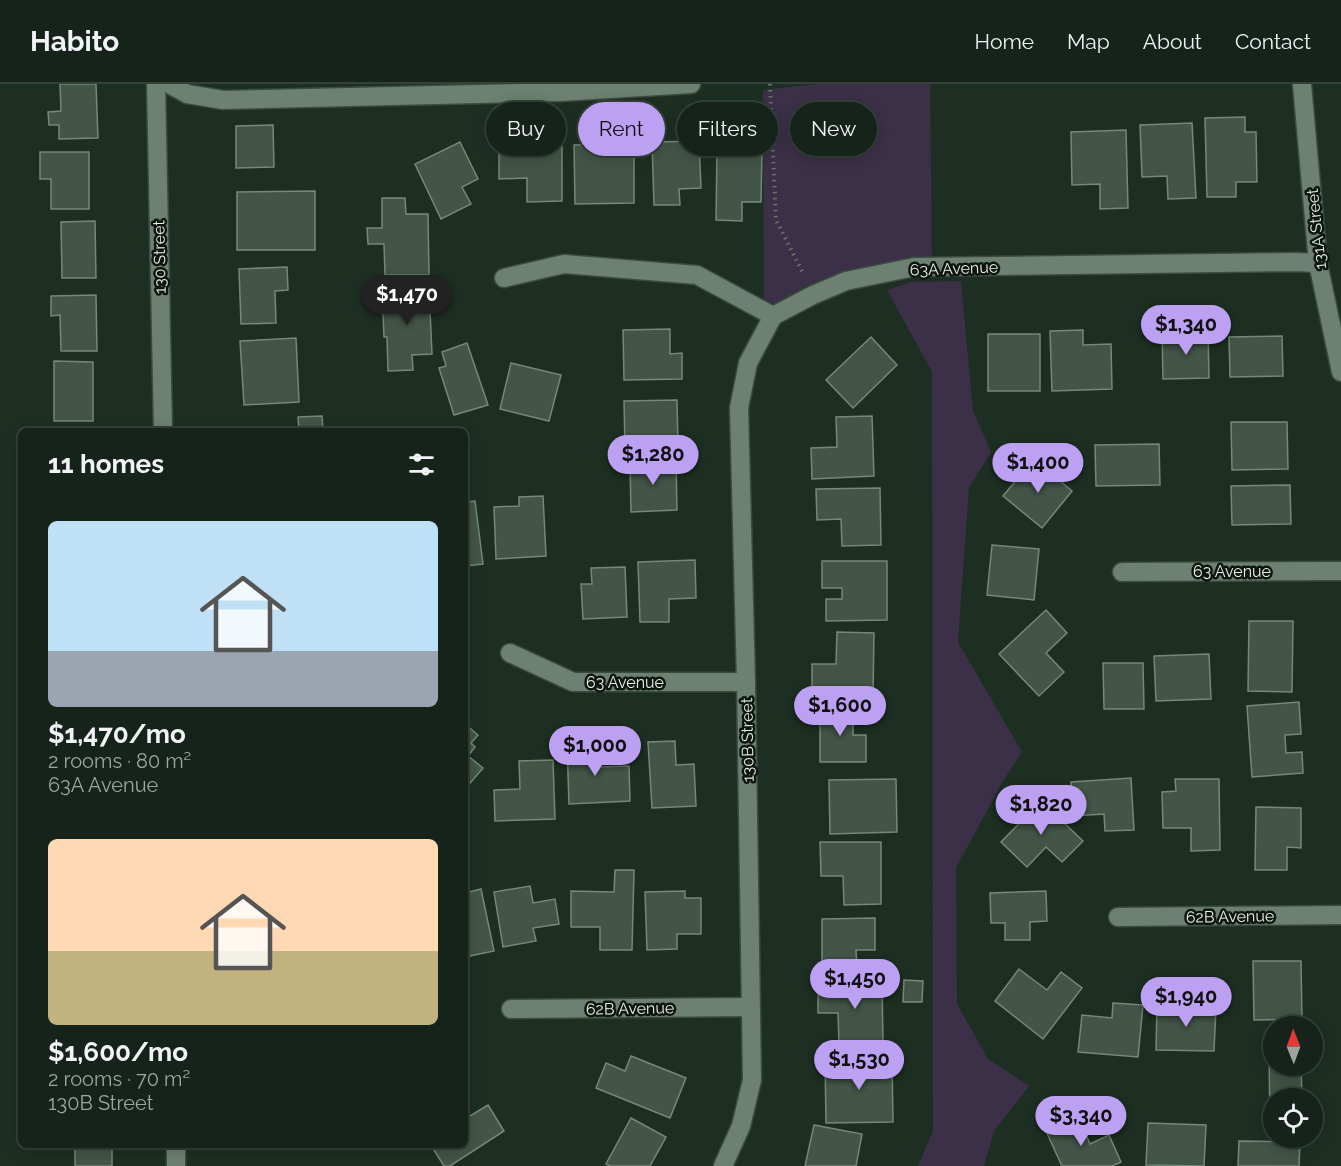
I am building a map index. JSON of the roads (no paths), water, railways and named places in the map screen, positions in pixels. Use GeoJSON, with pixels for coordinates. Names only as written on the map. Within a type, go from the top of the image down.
{"type":"FeatureCollection","features":[{"type":"Feature","properties":{"kind":"street","name":"130 Street"},"geometry":{"type":"LineString","coordinates":[[156,84],[162,428]]}},
{"type":"Feature","properties":{"kind":"street"},"geometry":{"type":"LineString","coordinates":[[169,84],[187,94],[223,100],[561,92],[691,84]]}},
{"type":"Feature","properties":{"kind":"street","name":"131A Street"},"geometry":{"type":"LineString","coordinates":[[1302,84],[1318,263],[1341,372]]}},
{"type":"Feature","properties":{"kind":"street","name":"63A Avenue"},"geometry":{"type":"LineString","coordinates":[[773,316],[846,281],[914,267],[1318,263]]}},
{"type":"Feature","properties":{"kind":"street"},"geometry":{"type":"LineString","coordinates":[[504,278],[564,264],[697,275],[773,316]]}},
{"type":"Feature","properties":{"kind":"street","name":"130B Street"},"geometry":{"type":"LineString","coordinates":[[723,1166],[741,1126],[752,1080],[739,408],[748,363],[773,316]]}},
{"type":"Feature","properties":{"kind":"street","name":"63 Avenue"},"geometry":{"type":"LineString","coordinates":[[1122,572],[1341,571]]}},
{"type":"Feature","properties":{"kind":"street","name":"63 Avenue"},"geometry":{"type":"LineString","coordinates":[[510,653],[573,682],[746,682]]}},
{"type":"Feature","properties":{"kind":"street","name":"62B Avenue"},"geometry":{"type":"LineString","coordinates":[[1118,917],[1341,915]]}},
{"type":"Feature","properties":{"kind":"street","name":"62B Avenue"},"geometry":{"type":"LineString","coordinates":[[511,1009],[750,1007]]}},
{"type":"Feature","properties":{"kind":"street"},"geometry":{"type":"LineString","coordinates":[[176,1148],[176,1166]]}}]}
